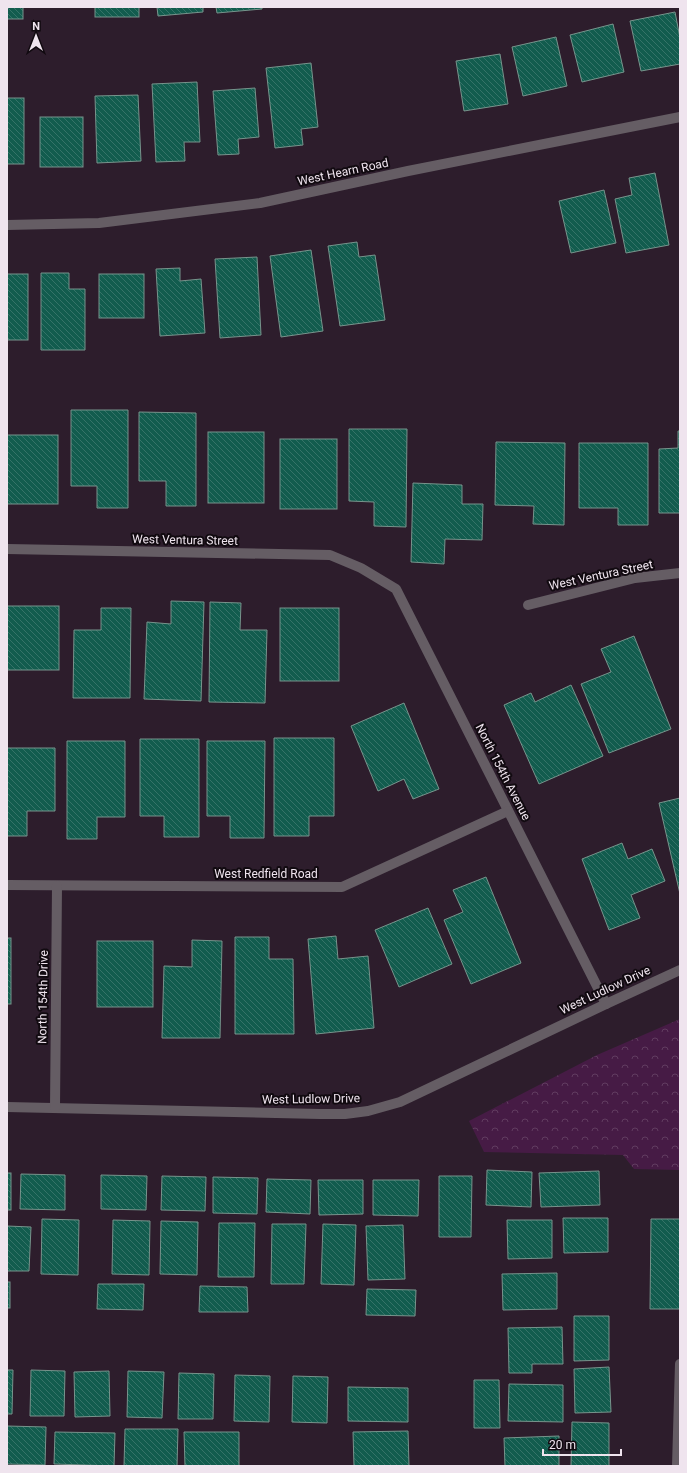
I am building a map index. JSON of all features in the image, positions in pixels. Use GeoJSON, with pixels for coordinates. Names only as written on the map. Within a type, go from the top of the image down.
{"type":"FeatureCollection","features":[{"type":"Feature","properties":{"kind":"street","name":"West Hearn Road"},"geometry":{"type":"LineString","coordinates":[[7,225],[99,223],[260,203],[408,171],[680,117]]}},
{"type":"Feature","properties":{"kind":"street","name":"West Ventura Street"},"geometry":{"type":"LineString","coordinates":[[7,549],[330,556],[361,568]]}},
{"type":"Feature","properties":{"kind":"street","name":"North 154th Avenue"},"geometry":{"type":"LineString","coordinates":[[361,568],[396,589],[606,1004]]}},
{"type":"Feature","properties":{"kind":"street","name":"West Ventura Street"},"geometry":{"type":"LineString","coordinates":[[528,605],[635,578],[680,573]]}},
{"type":"Feature","properties":{"kind":"street","name":"West Redfield Road"},"geometry":{"type":"LineString","coordinates":[[7,885],[342,887],[508,810]]}},
{"type":"Feature","properties":{"kind":"street","name":"North 154th Drive"},"geometry":{"type":"LineString","coordinates":[[55,1108],[57,886]]}},
{"type":"Feature","properties":{"kind":"street","name":"West Ludlow Drive"},"geometry":{"type":"LineString","coordinates":[[7,1107],[320,1114],[345,1114],[368,1111],[400,1102],[680,970]]}},
{"type":"Feature","properties":{"kind":"street"},"geometry":{"type":"LineString","coordinates":[[677,1466],[680,1364]]}},
{"type":"Feature","properties":{"kind":"green space"},"geometry":{"type":"Polygon","coordinates":[[[680,1019],[680,1170],[634,1169],[623,1155],[484,1152],[469,1121],[597,1055],[680,1019]]]}},
{"type":"Feature","properties":{"kind":"building"},"geometry":{"type":"Polygon","coordinates":[[[7,7],[23,7],[23,19],[7,19],[7,7]]]}},
{"type":"Feature","properties":{"kind":"building"},"geometry":{"type":"Polygon","coordinates":[[[95,7],[139,7],[139,17],[95,17],[95,7]]]}},
{"type":"Feature","properties":{"kind":"building"},"geometry":{"type":"Polygon","coordinates":[[[157,7],[203,7],[203,12],[158,16],[157,7]]]}},
{"type":"Feature","properties":{"kind":"building"},"geometry":{"type":"Polygon","coordinates":[[[216,7],[262,7],[262,9],[217,13],[216,7]]]}},
{"type":"Feature","properties":{"kind":"building"},"geometry":{"type":"Polygon","coordinates":[[[675,12],[680,38],[680,64],[641,71],[630,21],[675,12]]]}},
{"type":"Feature","properties":{"kind":"building"},"geometry":{"type":"Polygon","coordinates":[[[613,24],[624,72],[582,82],[570,35],[613,24]]]}},
{"type":"Feature","properties":{"kind":"building"},"geometry":{"type":"Polygon","coordinates":[[[556,37],[567,86],[523,96],[512,47],[556,37]]]}},
{"type":"Feature","properties":{"kind":"building"},"geometry":{"type":"Polygon","coordinates":[[[500,54],[508,104],[464,111],[456,61],[500,54]]]}},
{"type":"Feature","properties":{"kind":"building"},"geometry":{"type":"Polygon","coordinates":[[[311,63],[318,127],[301,129],[303,145],[275,148],[266,68],[311,63]]]}},
{"type":"Feature","properties":{"kind":"building"},"geometry":{"type":"Polygon","coordinates":[[[197,82],[200,142],[184,142],[185,161],[156,162],[152,84],[197,82]]]}},
{"type":"Feature","properties":{"kind":"building"},"geometry":{"type":"Polygon","coordinates":[[[255,88],[259,137],[238,139],[239,154],[218,155],[213,91],[255,88]]]}},
{"type":"Feature","properties":{"kind":"building"},"geometry":{"type":"Polygon","coordinates":[[[138,95],[141,161],[97,163],[95,96],[138,95]]]}},
{"type":"Feature","properties":{"kind":"building"},"geometry":{"type":"Polygon","coordinates":[[[7,98],[24,98],[24,164],[7,164],[7,98]]]}},
{"type":"Feature","properties":{"kind":"building"},"geometry":{"type":"Polygon","coordinates":[[[40,117],[83,117],[83,167],[40,167],[40,117]]]}},
{"type":"Feature","properties":{"kind":"building"},"geometry":{"type":"Polygon","coordinates":[[[655,173],[669,245],[626,253],[615,199],[632,195],[629,178],[655,173]]]}},
{"type":"Feature","properties":{"kind":"building"},"geometry":{"type":"Polygon","coordinates":[[[604,190],[616,243],[571,253],[559,201],[604,190]]]}},
{"type":"Feature","properties":{"kind":"building"},"geometry":{"type":"Polygon","coordinates":[[[357,242],[359,257],[375,255],[385,320],[340,326],[328,246],[357,242]]]}},
{"type":"Feature","properties":{"kind":"building"},"geometry":{"type":"Polygon","coordinates":[[[311,250],[323,331],[281,337],[270,256],[311,250]]]}},
{"type":"Feature","properties":{"kind":"building"},"geometry":{"type":"Polygon","coordinates":[[[257,257],[261,335],[220,338],[215,259],[257,257]]]}},
{"type":"Feature","properties":{"kind":"building"},"geometry":{"type":"Polygon","coordinates":[[[180,268],[180,281],[201,279],[205,333],[160,336],[156,269],[180,268]]]}},
{"type":"Feature","properties":{"kind":"building"},"geometry":{"type":"Polygon","coordinates":[[[41,273],[69,273],[69,289],[85,289],[85,350],[41,350],[41,273]]]}},
{"type":"Feature","properties":{"kind":"building"},"geometry":{"type":"Polygon","coordinates":[[[7,274],[28,274],[28,340],[7,340],[7,274]]]}},
{"type":"Feature","properties":{"kind":"building"},"geometry":{"type":"Polygon","coordinates":[[[99,274],[144,274],[144,318],[99,318],[99,274]]]}},
{"type":"Feature","properties":{"kind":"building"},"geometry":{"type":"Polygon","coordinates":[[[71,410],[128,410],[128,508],[97,508],[97,486],[71,486],[71,410]]]}},
{"type":"Feature","properties":{"kind":"building"},"geometry":{"type":"Polygon","coordinates":[[[139,412],[196,413],[196,506],[166,506],[166,481],[139,481],[139,412]]]}},
{"type":"Feature","properties":{"kind":"building"},"geometry":{"type":"Polygon","coordinates":[[[349,429],[407,429],[406,527],[374,526],[374,502],[349,501],[349,429]]]}},
{"type":"Feature","properties":{"kind":"building"},"geometry":{"type":"Polygon","coordinates":[[[678,431],[680,431],[680,513],[659,513],[659,449],[678,448],[678,431]]]}},
{"type":"Feature","properties":{"kind":"building"},"geometry":{"type":"Polygon","coordinates":[[[208,432],[264,432],[264,503],[208,503],[208,432]]]}},
{"type":"Feature","properties":{"kind":"building"},"geometry":{"type":"Polygon","coordinates":[[[7,435],[58,435],[58,504],[7,504],[7,435]]]}},
{"type":"Feature","properties":{"kind":"building"},"geometry":{"type":"Polygon","coordinates":[[[280,439],[337,439],[337,509],[280,509],[280,439]]]}},
{"type":"Feature","properties":{"kind":"building"},"geometry":{"type":"Polygon","coordinates":[[[496,442],[565,443],[564,525],[533,524],[534,506],[495,505],[496,442]]]}},
{"type":"Feature","properties":{"kind":"building"},"geometry":{"type":"Polygon","coordinates":[[[579,443],[648,443],[648,525],[618,525],[618,508],[579,508],[579,443]]]}},
{"type":"Feature","properties":{"kind":"building"},"geometry":{"type":"Polygon","coordinates":[[[413,483],[462,485],[462,504],[483,504],[482,540],[445,539],[444,564],[411,562],[413,483]]]}},
{"type":"Feature","properties":{"kind":"building"},"geometry":{"type":"Polygon","coordinates":[[[171,601],[204,602],[201,701],[144,699],[147,622],[171,624],[171,601]]]}},
{"type":"Feature","properties":{"kind":"building"},"geometry":{"type":"Polygon","coordinates":[[[210,602],[241,603],[240,630],[267,630],[265,703],[209,702],[210,602]]]}},
{"type":"Feature","properties":{"kind":"building"},"geometry":{"type":"Polygon","coordinates":[[[7,606],[59,606],[59,670],[7,670],[7,606]]]}},
{"type":"Feature","properties":{"kind":"building"},"geometry":{"type":"Polygon","coordinates":[[[101,608],[131,608],[130,698],[73,698],[74,630],[101,630],[101,608]]]}},
{"type":"Feature","properties":{"kind":"building"},"geometry":{"type":"Polygon","coordinates":[[[280,608],[339,608],[339,681],[280,681],[280,608]]]}},
{"type":"Feature","properties":{"kind":"building"},"geometry":{"type":"Polygon","coordinates":[[[634,636],[671,729],[609,753],[581,684],[611,672],[601,649],[634,636]]]}},
{"type":"Feature","properties":{"kind":"building"},"geometry":{"type":"Polygon","coordinates":[[[571,685],[603,756],[539,784],[504,705],[531,693],[535,702],[571,685]]]}},
{"type":"Feature","properties":{"kind":"building"},"geometry":{"type":"Polygon","coordinates":[[[404,703],[439,789],[413,799],[404,779],[378,791],[351,726],[404,703]]]}},
{"type":"Feature","properties":{"kind":"building"},"geometry":{"type":"Polygon","coordinates":[[[274,738],[334,738],[334,816],[309,816],[309,836],[274,836],[274,738]]]}},
{"type":"Feature","properties":{"kind":"building"},"geometry":{"type":"Polygon","coordinates":[[[140,739],[199,739],[199,837],[164,837],[164,816],[140,816],[140,739]]]}},
{"type":"Feature","properties":{"kind":"building"},"geometry":{"type":"Polygon","coordinates":[[[67,741],[125,741],[125,817],[97,817],[97,839],[67,839],[67,741]]]}},
{"type":"Feature","properties":{"kind":"building"},"geometry":{"type":"Polygon","coordinates":[[[207,741],[265,741],[264,838],[230,838],[230,816],[207,816],[207,741]]]}},
{"type":"Feature","properties":{"kind":"building"},"geometry":{"type":"Polygon","coordinates":[[[7,748],[55,748],[55,811],[27,811],[27,836],[7,836],[7,748]]]}},
{"type":"Feature","properties":{"kind":"building"},"geometry":{"type":"Polygon","coordinates":[[[680,798],[680,894],[659,803],[680,798]]]}},
{"type":"Feature","properties":{"kind":"building"},"geometry":{"type":"Polygon","coordinates":[[[622,843],[628,859],[652,849],[665,881],[631,895],[640,918],[609,930],[582,859],[622,843]]]}},
{"type":"Feature","properties":{"kind":"building"},"geometry":{"type":"Polygon","coordinates":[[[486,877],[521,963],[471,984],[444,920],[463,912],[453,890],[486,877]]]}},
{"type":"Feature","properties":{"kind":"building"},"geometry":{"type":"Polygon","coordinates":[[[428,908],[452,964],[399,987],[375,930],[428,908]]]}},
{"type":"Feature","properties":{"kind":"building"},"geometry":{"type":"Polygon","coordinates":[[[336,936],[338,959],[368,956],[374,1028],[316,1034],[308,939],[336,936]]]}},
{"type":"Feature","properties":{"kind":"building"},"geometry":{"type":"Polygon","coordinates":[[[235,937],[269,937],[269,959],[293,959],[294,1034],[235,1034],[235,937]]]}},
{"type":"Feature","properties":{"kind":"building"},"geometry":{"type":"Polygon","coordinates":[[[7,938],[11,938],[11,1004],[7,1004],[7,938]]]}},
{"type":"Feature","properties":{"kind":"building"},"geometry":{"type":"Polygon","coordinates":[[[192,940],[222,941],[220,1038],[162,1038],[164,966],[192,967],[192,940]]]}},
{"type":"Feature","properties":{"kind":"building"},"geometry":{"type":"Polygon","coordinates":[[[97,941],[153,941],[153,1007],[97,1007],[97,941]]]}},
{"type":"Feature","properties":{"kind":"building"},"geometry":{"type":"Polygon","coordinates":[[[487,1170],[532,1172],[531,1207],[486,1205],[487,1170]]]}},
{"type":"Feature","properties":{"kind":"building"},"geometry":{"type":"Polygon","coordinates":[[[599,1171],[600,1205],[541,1207],[539,1173],[599,1171]]]}},
{"type":"Feature","properties":{"kind":"building"},"geometry":{"type":"Polygon","coordinates":[[[7,1173],[11,1173],[11,1210],[7,1210],[7,1173]]]}},
{"type":"Feature","properties":{"kind":"building"},"geometry":{"type":"Polygon","coordinates":[[[21,1174],[65,1175],[65,1210],[20,1209],[21,1174]]]}},
{"type":"Feature","properties":{"kind":"building"},"geometry":{"type":"Polygon","coordinates":[[[101,1175],[147,1176],[146,1210],[101,1209],[101,1175]]]}},
{"type":"Feature","properties":{"kind":"building"},"geometry":{"type":"Polygon","coordinates":[[[162,1176],[206,1177],[205,1211],[161,1210],[162,1176]]]}},
{"type":"Feature","properties":{"kind":"building"},"geometry":{"type":"Polygon","coordinates":[[[439,1176],[472,1176],[471,1237],[439,1237],[439,1176]]]}},
{"type":"Feature","properties":{"kind":"building"},"geometry":{"type":"Polygon","coordinates":[[[213,1177],[258,1178],[257,1214],[213,1213],[213,1177]]]}},
{"type":"Feature","properties":{"kind":"building"},"geometry":{"type":"Polygon","coordinates":[[[267,1179],[311,1180],[310,1214],[266,1212],[267,1179]]]}},
{"type":"Feature","properties":{"kind":"building"},"geometry":{"type":"Polygon","coordinates":[[[318,1180],[363,1180],[363,1214],[319,1215],[318,1180]]]}},
{"type":"Feature","properties":{"kind":"building"},"geometry":{"type":"Polygon","coordinates":[[[373,1180],[419,1180],[418,1216],[373,1215],[373,1180]]]}},
{"type":"Feature","properties":{"kind":"building"},"geometry":{"type":"Polygon","coordinates":[[[563,1218],[608,1218],[608,1252],[564,1253],[563,1218]]]}},
{"type":"Feature","properties":{"kind":"building"},"geometry":{"type":"Polygon","coordinates":[[[42,1219],[79,1220],[78,1275],[41,1274],[42,1219]]]}},
{"type":"Feature","properties":{"kind":"building"},"geometry":{"type":"Polygon","coordinates":[[[651,1219],[680,1219],[680,1309],[650,1309],[651,1219]]]}},
{"type":"Feature","properties":{"kind":"building"},"geometry":{"type":"Polygon","coordinates":[[[113,1220],[150,1221],[149,1275],[112,1274],[113,1220]]]}},
{"type":"Feature","properties":{"kind":"building"},"geometry":{"type":"Polygon","coordinates":[[[507,1220],[552,1220],[552,1258],[508,1259],[507,1220]]]}},
{"type":"Feature","properties":{"kind":"building"},"geometry":{"type":"Polygon","coordinates":[[[161,1221],[198,1222],[197,1275],[160,1274],[161,1221]]]}},
{"type":"Feature","properties":{"kind":"building"},"geometry":{"type":"Polygon","coordinates":[[[219,1223],[255,1223],[254,1277],[218,1277],[219,1223]]]}},
{"type":"Feature","properties":{"kind":"building"},"geometry":{"type":"Polygon","coordinates":[[[272,1224],[306,1224],[304,1284],[271,1284],[272,1224]]]}},
{"type":"Feature","properties":{"kind":"building"},"geometry":{"type":"Polygon","coordinates":[[[323,1224],[356,1225],[354,1285],[321,1284],[323,1224]]]}},
{"type":"Feature","properties":{"kind":"building"},"geometry":{"type":"Polygon","coordinates":[[[403,1225],[405,1279],[368,1280],[366,1226],[403,1225]]]}},
{"type":"Feature","properties":{"kind":"building"},"geometry":{"type":"Polygon","coordinates":[[[7,1226],[31,1227],[29,1271],[7,1271],[7,1226]]]}},
{"type":"Feature","properties":{"kind":"building"},"geometry":{"type":"Polygon","coordinates":[[[557,1273],[557,1309],[503,1310],[502,1274],[557,1273]]]}},
{"type":"Feature","properties":{"kind":"building"},"geometry":{"type":"Polygon","coordinates":[[[7,1282],[10,1282],[10,1308],[7,1308],[7,1282]]]}},
{"type":"Feature","properties":{"kind":"building"},"geometry":{"type":"Polygon","coordinates":[[[98,1284],[144,1284],[143,1310],[97,1309],[98,1284]]]}},
{"type":"Feature","properties":{"kind":"building"},"geometry":{"type":"Polygon","coordinates":[[[200,1286],[247,1287],[248,1312],[199,1312],[200,1286]]]}},
{"type":"Feature","properties":{"kind":"building"},"geometry":{"type":"Polygon","coordinates":[[[367,1289],[416,1290],[415,1316],[366,1315],[367,1289]]]}},
{"type":"Feature","properties":{"kind":"building"},"geometry":{"type":"Polygon","coordinates":[[[574,1316],[609,1316],[609,1360],[574,1361],[574,1316]]]}},
{"type":"Feature","properties":{"kind":"building"},"geometry":{"type":"Polygon","coordinates":[[[562,1327],[563,1364],[532,1364],[532,1373],[509,1373],[508,1328],[562,1327]]]}},
{"type":"Feature","properties":{"kind":"building"},"geometry":{"type":"Polygon","coordinates":[[[609,1367],[611,1412],[575,1413],[574,1369],[609,1367]]]}},
{"type":"Feature","properties":{"kind":"building"},"geometry":{"type":"Polygon","coordinates":[[[7,1370],[13,1370],[12,1414],[7,1414],[7,1370]]]}},
{"type":"Feature","properties":{"kind":"building"},"geometry":{"type":"Polygon","coordinates":[[[31,1370],[65,1371],[64,1416],[30,1416],[31,1370]]]}},
{"type":"Feature","properties":{"kind":"building"},"geometry":{"type":"Polygon","coordinates":[[[109,1371],[110,1416],[75,1417],[74,1372],[109,1371]]]}},
{"type":"Feature","properties":{"kind":"building"},"geometry":{"type":"Polygon","coordinates":[[[128,1371],[164,1372],[162,1418],[127,1417],[128,1371]]]}},
{"type":"Feature","properties":{"kind":"building"},"geometry":{"type":"Polygon","coordinates":[[[179,1373],[214,1374],[213,1419],[178,1419],[179,1373]]]}},
{"type":"Feature","properties":{"kind":"building"},"geometry":{"type":"Polygon","coordinates":[[[235,1375],[270,1376],[269,1422],[234,1421],[235,1375]]]}},
{"type":"Feature","properties":{"kind":"building"},"geometry":{"type":"Polygon","coordinates":[[[293,1376],[328,1377],[327,1423],[292,1422],[293,1376]]]}},
{"type":"Feature","properties":{"kind":"building"},"geometry":{"type":"Polygon","coordinates":[[[474,1380],[499,1380],[500,1428],[474,1428],[474,1380]]]}},
{"type":"Feature","properties":{"kind":"building"},"geometry":{"type":"Polygon","coordinates":[[[509,1384],[563,1385],[563,1422],[508,1421],[509,1384]]]}},
{"type":"Feature","properties":{"kind":"building"},"geometry":{"type":"Polygon","coordinates":[[[348,1387],[408,1388],[408,1422],[348,1421],[348,1387]]]}},
{"type":"Feature","properties":{"kind":"building"},"geometry":{"type":"Polygon","coordinates":[[[572,1422],[609,1423],[609,1466],[571,1466],[572,1422]]]}},
{"type":"Feature","properties":{"kind":"building"},"geometry":{"type":"Polygon","coordinates":[[[7,1426],[46,1427],[45,1465],[7,1464],[7,1426]]]}},
{"type":"Feature","properties":{"kind":"building"},"geometry":{"type":"Polygon","coordinates":[[[125,1429],[178,1429],[177,1466],[124,1466],[125,1429]]]}},
{"type":"Feature","properties":{"kind":"building"},"geometry":{"type":"Polygon","coordinates":[[[408,1431],[409,1466],[354,1466],[353,1432],[408,1431]]]}},
{"type":"Feature","properties":{"kind":"building"},"geometry":{"type":"Polygon","coordinates":[[[55,1432],[115,1433],[114,1466],[54,1464],[55,1432]]]}},
{"type":"Feature","properties":{"kind":"building"},"geometry":{"type":"Polygon","coordinates":[[[184,1432],[239,1432],[239,1466],[185,1466],[184,1432]]]}},
{"type":"Feature","properties":{"kind":"building"},"geometry":{"type":"Polygon","coordinates":[[[559,1436],[559,1466],[505,1466],[504,1438],[559,1436]]]}}]}
